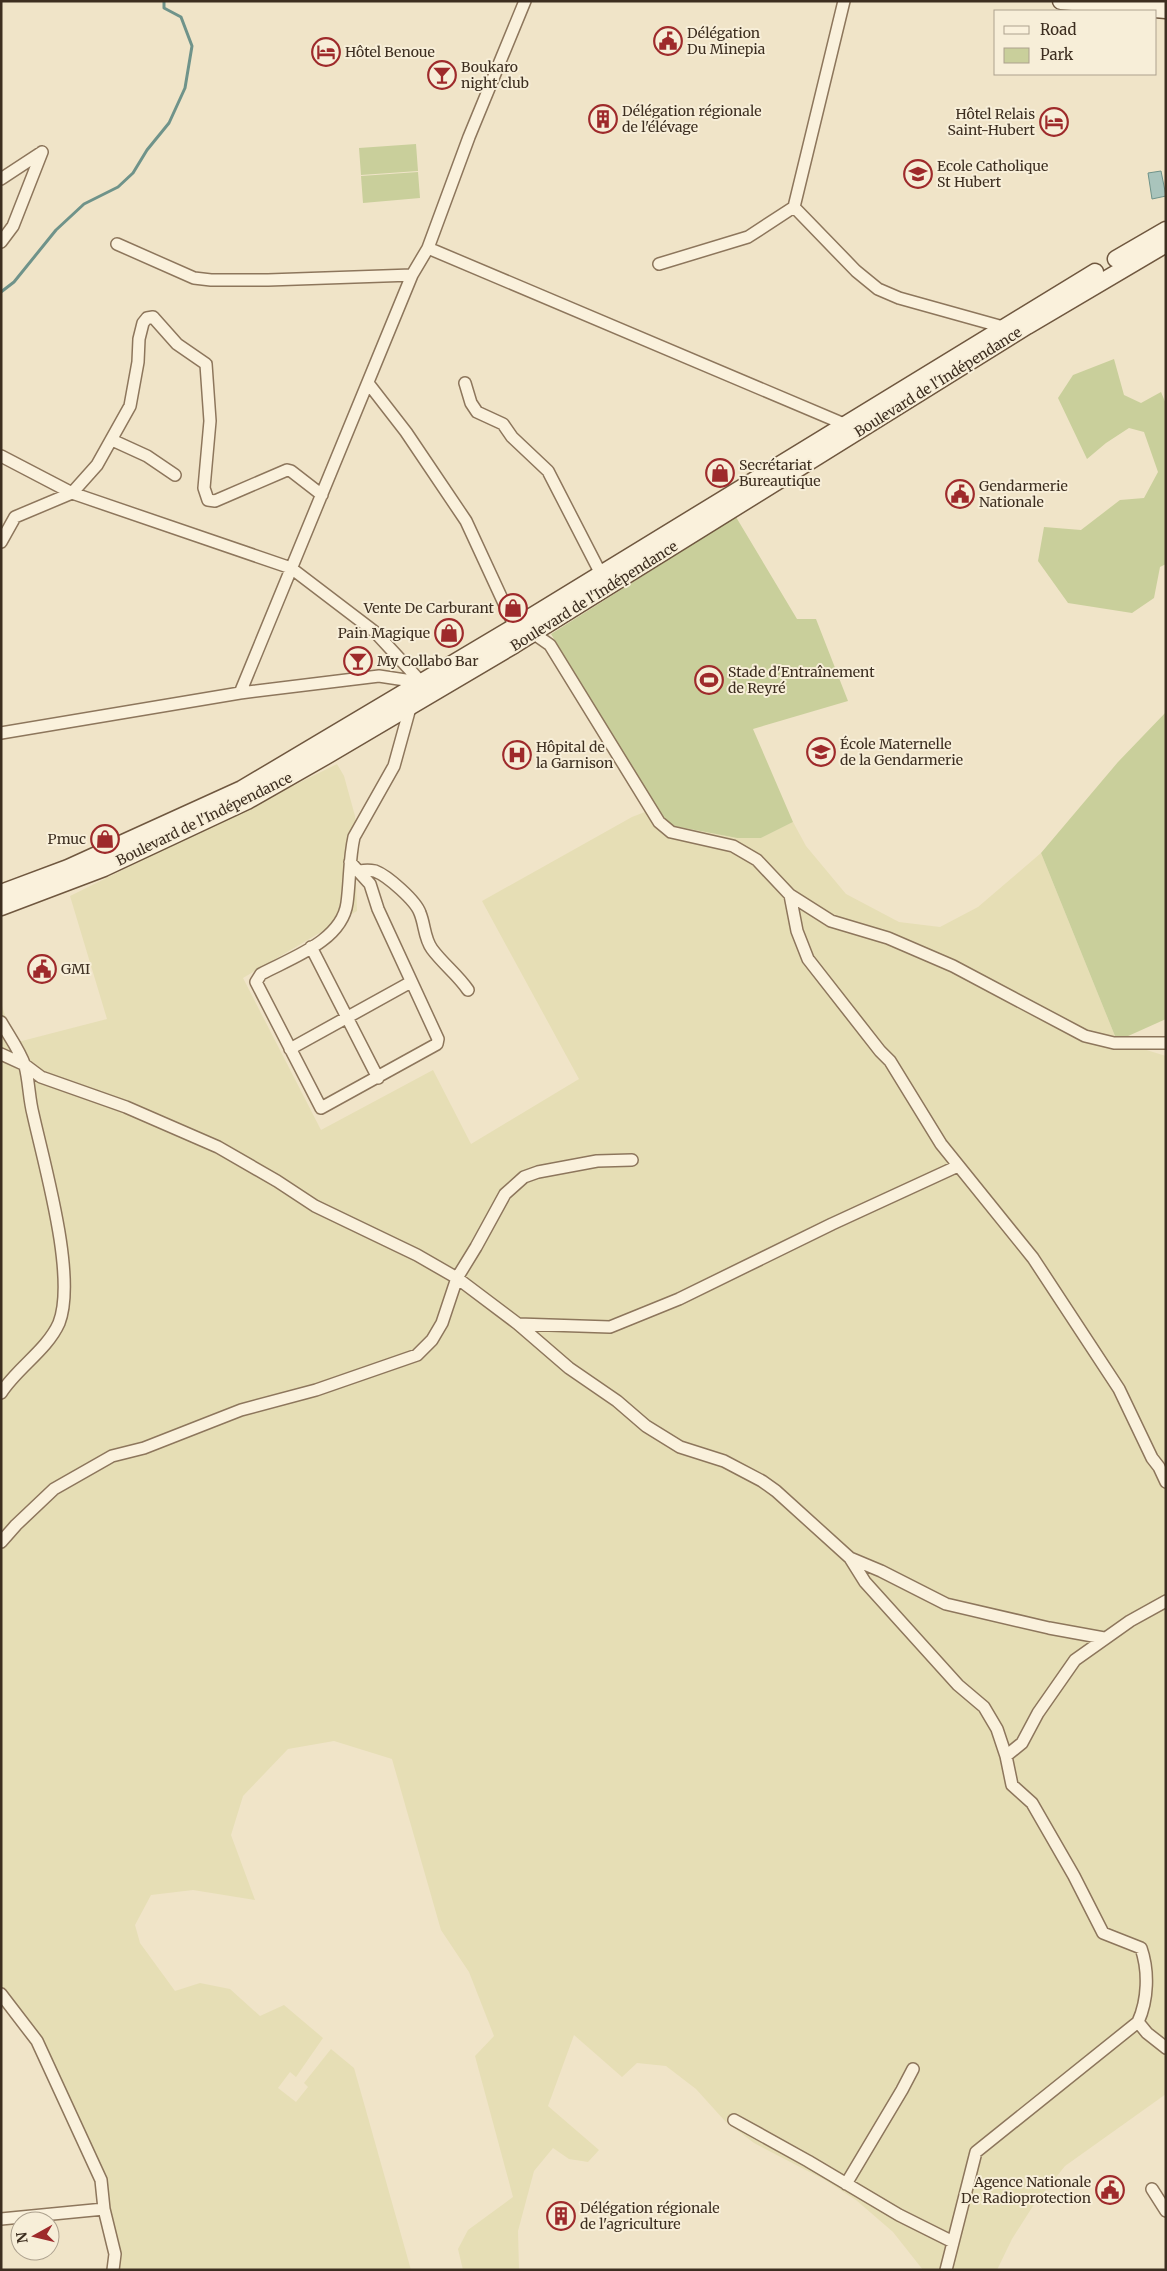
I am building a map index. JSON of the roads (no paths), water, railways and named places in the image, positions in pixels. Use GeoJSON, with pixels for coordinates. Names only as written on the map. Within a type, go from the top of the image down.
{"type":"FeatureCollection","features":[{"type":"Feature","properties":{"kind":"main road"},"geometry":{"type":"LineString","coordinates":[[1061,1],[1166,10]]}},
{"type":"Feature","properties":{"kind":"main road","name":"Boulevard de l'Indépendance"},"geometry":{"type":"LineString","coordinates":[[1,892],[68,868],[242,789],[419,685],[844,424],[1166,230]]}},
{"type":"Feature","properties":{"kind":"main road","name":"Boulevard de l'Indépendance"},"geometry":{"type":"LineString","coordinates":[[1,907],[104,868],[247,801],[410,708],[534,633],[1035,321],[1166,244]]}},
{"type":"Feature","properties":{"kind":"street"},"geometry":{"type":"LineString","coordinates":[[240,693],[412,275],[428,248],[469,137],[525,1]]}},
{"type":"Feature","properties":{"kind":"street"},"geometry":{"type":"LineString","coordinates":[[659,264],[748,237],[794,207],[844,1]]}},
{"type":"Feature","properties":{"kind":"street"},"geometry":{"type":"LineString","coordinates":[[1,179],[42,152],[13,226],[1,242]]}},
{"type":"Feature","properties":{"kind":"street"},"geometry":{"type":"LineString","coordinates":[[794,207],[856,271],[878,290],[899,298],[1004,327]]}},
{"type":"Feature","properties":{"kind":"street"},"geometry":{"type":"LineString","coordinates":[[117,244],[194,278],[210,280],[412,275]]}},
{"type":"Feature","properties":{"kind":"street"},"geometry":{"type":"LineString","coordinates":[[428,248],[844,424]]}},
{"type":"Feature","properties":{"kind":"street"},"geometry":{"type":"LineString","coordinates":[[1,542],[15,517],[72,493],[97,465],[130,406],[136,383],[143,323],[146,318],[153,317],[177,344],[206,364],[210,421],[204,488],[208,500],[215,501],[287,470],[291,471],[322,495]]}},
{"type":"Feature","properties":{"kind":"street"},"geometry":{"type":"LineString","coordinates":[[368,383],[406,432],[466,521],[515,626]]}},
{"type":"Feature","properties":{"kind":"street"},"geometry":{"type":"LineString","coordinates":[[465,383],[471,403],[477,412],[503,424],[512,437],[548,471],[601,574]]}},
{"type":"Feature","properties":{"kind":"street"},"geometry":{"type":"LineString","coordinates":[[112,440],[147,456],[175,475]]}},
{"type":"Feature","properties":{"kind":"street"},"geometry":{"type":"LineString","coordinates":[[1,456],[72,493],[292,568],[375,632],[419,685]]}},
{"type":"Feature","properties":{"kind":"street"},"geometry":{"type":"LineString","coordinates":[[534,633],[550,645],[659,822],[670,832],[733,846],[757,860],[790,895],[831,921],[888,938],[953,966],[1085,1036],[1114,1043],[1166,1043]]}},
{"type":"Feature","properties":{"kind":"street"},"geometry":{"type":"LineString","coordinates":[[1,732],[240,693],[379,676],[412,681],[419,685]]}},
{"type":"Feature","properties":{"kind":"street"},"geometry":{"type":"LineString","coordinates":[[350,862],[360,871],[373,889],[378,909],[410,982],[438,1035],[437,1044],[321,1108],[256,982],[261,974],[328,936],[344,916],[349,890],[350,862],[354,837],[399,754],[410,708]]}},
{"type":"Feature","properties":{"kind":"street"},"geometry":{"type":"LineString","coordinates":[[360,871],[369,870],[380,874],[398,887],[416,906],[420,912],[432,950],[468,990]]}},
{"type":"Feature","properties":{"kind":"street"},"geometry":{"type":"LineString","coordinates":[[790,895],[797,931],[808,959],[880,1051],[890,1061],[940,1144],[1033,1258],[1119,1389],[1152,1458],[1160,1467],[1166,1482]]}},
{"type":"Feature","properties":{"kind":"street"},"geometry":{"type":"LineString","coordinates":[[311,947],[378,1078]]}},
{"type":"Feature","properties":{"kind":"street"},"geometry":{"type":"LineString","coordinates":[[290,1049],[410,982]]}},
{"type":"Feature","properties":{"kind":"street"},"geometry":{"type":"LineString","coordinates":[[1,1022],[25,1065],[30,1103],[59,1230],[63,1268],[63,1308],[58,1324],[50,1337],[1,1393]]}},
{"type":"Feature","properties":{"kind":"street"},"geometry":{"type":"LineString","coordinates":[[1,1054],[25,1065],[41,1077],[126,1107],[218,1147],[277,1181],[315,1206],[417,1255],[456,1278],[518,1324],[569,1368],[617,1401],[646,1426],[680,1448],[724,1461],[762,1481],[850,1558],[871,1589],[958,1684],[984,1707],[992,1718],[1006,1756],[1012,1785],[1032,1803],[1074,1876],[1103,1933],[1141,1948],[1146,1961],[1145,2007],[1138,2022],[976,2152],[946,2270]]}},
{"type":"Feature","properties":{"kind":"street"},"geometry":{"type":"LineString","coordinates":[[1,1542],[54,1489],[112,1456],[144,1448],[242,1410],[316,1390],[417,1355],[432,1340],[442,1323],[456,1278],[476,1247],[505,1194],[524,1177],[559,1167],[632,1160]]}},
{"type":"Feature","properties":{"kind":"street"},"geometry":{"type":"LineString","coordinates":[[518,1324],[610,1327],[679,1300],[832,1224],[958,1166]]}},
{"type":"Feature","properties":{"kind":"street"},"geometry":{"type":"LineString","coordinates":[[850,1558],[881,1570],[946,1604],[1049,1628],[1104,1638]]}},
{"type":"Feature","properties":{"kind":"street"},"geometry":{"type":"LineString","coordinates":[[1006,1756],[1022,1743],[1066,1671],[1075,1660],[1130,1621],[1166,1601]]}},
{"type":"Feature","properties":{"kind":"street"},"geometry":{"type":"LineString","coordinates":[[1,1994],[37,2041],[101,2180],[104,2209],[115,2254],[113,2270]]}},
{"type":"Feature","properties":{"kind":"street"},"geometry":{"type":"LineString","coordinates":[[1138,2022],[1147,2033],[1166,2048]]}},
{"type":"Feature","properties":{"kind":"street"},"geometry":{"type":"LineString","coordinates":[[846,2184],[913,2068]]}},
{"type":"Feature","properties":{"kind":"street"},"geometry":{"type":"LineString","coordinates":[[734,2120],[899,2215],[953,2242]]}},
{"type":"Feature","properties":{"kind":"street"},"geometry":{"type":"LineString","coordinates":[[1152,2189],[1166,2211]]}},
{"type":"Feature","properties":{"kind":"street"},"geometry":{"type":"LineString","coordinates":[[1,2219],[104,2209]]}},
{"type":"Feature","properties":{"kind":"water"},"geometry":{"type":"Polygon","coordinates":[[[1161,171],[1166,196],[1152,199],[1148,173],[1161,171]]]}},
{"type":"Feature","properties":{"kind":"waterway"},"geometry":{"type":"LineString","coordinates":[[1,292],[14,282],[56,230],[84,204],[118,187],[133,173],[147,150],[169,123],[185,88],[192,46],[181,17],[164,8],[164,1]]}},
{"type":"Feature","properties":{"kind":"place","name":"Délégation Du Minepia"},"geometry":{"type":"Point","coordinates":[668,41]}},
{"type":"Feature","properties":{"kind":"place","name":"Hôtel Benoue"},"geometry":{"type":"Point","coordinates":[326,52]}},
{"type":"Feature","properties":{"kind":"place","name":"Boukaro night club"},"geometry":{"type":"Point","coordinates":[442,75]}},
{"type":"Feature","properties":{"kind":"place","name":"Délégation régionale de l'élévage"},"geometry":{"type":"Point","coordinates":[603,119]}},
{"type":"Feature","properties":{"kind":"place","name":"Hôtel Relais Saint-Hubert"},"geometry":{"type":"Point","coordinates":[1054,122]}},
{"type":"Feature","properties":{"kind":"place","name":"Ecole Catholique St Hubert"},"geometry":{"type":"Point","coordinates":[918,174]}},
{"type":"Feature","properties":{"kind":"place","name":"Secrétariat Bureautique"},"geometry":{"type":"Point","coordinates":[720,473]}},
{"type":"Feature","properties":{"kind":"place","name":"Gendarmerie Nationale"},"geometry":{"type":"Point","coordinates":[960,494]}},
{"type":"Feature","properties":{"kind":"place","name":"Vente De Carburant"},"geometry":{"type":"Point","coordinates":[513,608]}},
{"type":"Feature","properties":{"kind":"place","name":"Pain Magique"},"geometry":{"type":"Point","coordinates":[449,633]}},
{"type":"Feature","properties":{"kind":"place","name":"My Collabo Bar"},"geometry":{"type":"Point","coordinates":[358,661]}},
{"type":"Feature","properties":{"kind":"place","name":"Stade d'Entraînement de Reyré"},"geometry":{"type":"Point","coordinates":[709,680]}},
{"type":"Feature","properties":{"kind":"place","name":"École Maternelle de la Gendarmerie"},"geometry":{"type":"Point","coordinates":[821,752]}},
{"type":"Feature","properties":{"kind":"place","name":"Hôpital de la Garnison"},"geometry":{"type":"Point","coordinates":[517,755]}},
{"type":"Feature","properties":{"kind":"place","name":"Pmuc"},"geometry":{"type":"Point","coordinates":[105,839]}},
{"type":"Feature","properties":{"kind":"place","name":"GMI"},"geometry":{"type":"Point","coordinates":[42,969]}},
{"type":"Feature","properties":{"kind":"place","name":"Agence Nationale De Radioprotection"},"geometry":{"type":"Point","coordinates":[1110,2190]}},
{"type":"Feature","properties":{"kind":"place","name":"Délégation régionale de l'agriculture"},"geometry":{"type":"Point","coordinates":[561,2216]}}]}
